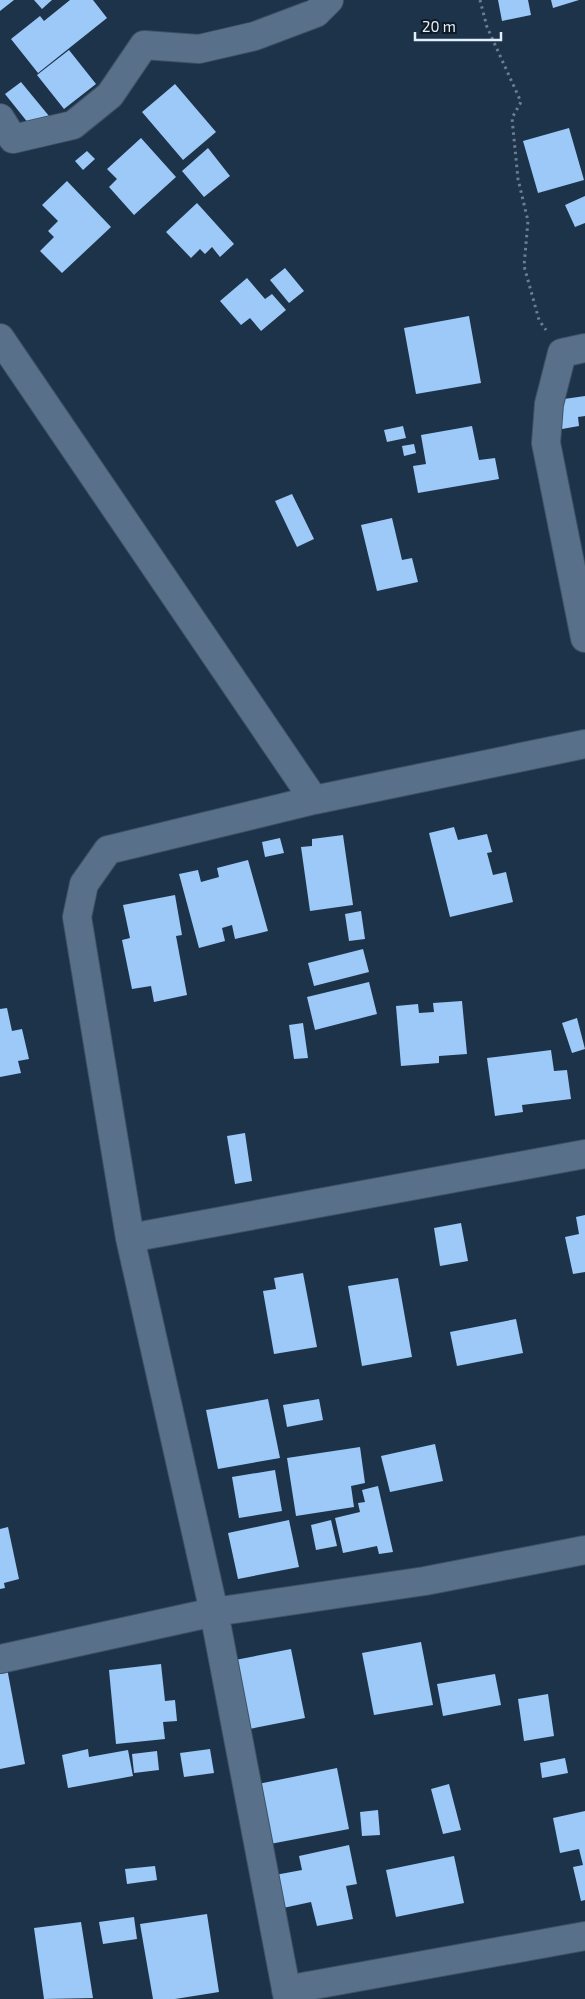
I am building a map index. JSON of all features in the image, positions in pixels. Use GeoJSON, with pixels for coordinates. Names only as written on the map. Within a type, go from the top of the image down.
{"type":"FeatureCollection","features":[{"type":"Feature","properties":{"kind":"street"},"geometry":{"type":"LineString","coordinates":[[0,118],[13,138],[73,126],[110,95],[144,45],[199,49],[255,36],[316,13],[329,0]]}},
{"type":"Feature","properties":{"kind":"street"},"geometry":{"type":"LineString","coordinates":[[0,338],[314,800]]}},
{"type":"Feature","properties":{"kind":"street"},"geometry":{"type":"LineString","coordinates":[[574,351],[549,404],[546,443],[585,638]]}},
{"type":"Feature","properties":{"kind":"street"},"geometry":{"type":"LineString","coordinates":[[585,744],[314,800],[108,850],[84,884],[77,917],[130,1238],[214,1612],[287,1994],[585,1936]]}},
{"type":"Feature","properties":{"kind":"street"},"geometry":{"type":"LineString","coordinates":[[130,1238],[585,1154]]}},
{"type":"Feature","properties":{"kind":"street"},"geometry":{"type":"LineString","coordinates":[[0,1659],[214,1612],[424,1581],[585,1550]]}},
{"type":"Feature","properties":{"kind":"path"},"geometry":{"type":"LineString","coordinates":[[480,0],[487,27],[521,102],[512,118],[518,179],[528,221],[524,266],[539,320],[574,351]]}},
{"type":"Feature","properties":{"kind":"building"},"geometry":{"type":"Polygon","coordinates":[[[0,0],[14,0],[0,11],[0,0]]]}},
{"type":"Feature","properties":{"kind":"building"},"geometry":{"type":"Polygon","coordinates":[[[34,0],[52,0],[42,9],[34,0]]]}},
{"type":"Feature","properties":{"kind":"building"},"geometry":{"type":"Polygon","coordinates":[[[70,0],[93,0],[107,18],[38,73],[11,39],[40,16],[44,21],[70,0]]]}},
{"type":"Feature","properties":{"kind":"building"},"geometry":{"type":"Polygon","coordinates":[[[498,0],[528,0],[531,15],[502,21],[498,0]]]}},
{"type":"Feature","properties":{"kind":"building"},"geometry":{"type":"Polygon","coordinates":[[[551,0],[579,0],[553,8],[551,0]]]}},
{"type":"Feature","properties":{"kind":"building"},"geometry":{"type":"Polygon","coordinates":[[[69,50],[96,84],[64,109],[37,75],[69,50]]]}},
{"type":"Feature","properties":{"kind":"building"},"geometry":{"type":"Polygon","coordinates":[[[21,82],[49,116],[33,129],[5,94],[21,82]]]}},
{"type":"Feature","properties":{"kind":"building"},"geometry":{"type":"Polygon","coordinates":[[[175,84],[216,132],[183,160],[142,112],[175,84]]]}},
{"type":"Feature","properties":{"kind":"building"},"geometry":{"type":"Polygon","coordinates":[[[569,128],[584,180],[538,193],[523,141],[569,128]]]}},
{"type":"Feature","properties":{"kind":"building"},"geometry":{"type":"Polygon","coordinates":[[[141,138],[176,177],[134,215],[109,187],[117,179],[107,169],[141,138]]]}},
{"type":"Feature","properties":{"kind":"building"},"geometry":{"type":"Polygon","coordinates":[[[208,148],[230,176],[204,197],[182,171],[208,148]]]}},
{"type":"Feature","properties":{"kind":"building"},"geometry":{"type":"Polygon","coordinates":[[[87,151],[95,159],[83,170],[75,161],[87,151]]]}},
{"type":"Feature","properties":{"kind":"building"},"geometry":{"type":"Polygon","coordinates":[[[67,181],[111,227],[62,273],[40,251],[54,237],[48,231],[58,221],[42,205],[67,181]]]}},
{"type":"Feature","properties":{"kind":"building"},"geometry":{"type":"Polygon","coordinates":[[[585,196],[585,223],[575,227],[565,205],[585,196]]]}},
{"type":"Feature","properties":{"kind":"building"},"geometry":{"type":"Polygon","coordinates":[[[197,203],[234,244],[220,257],[212,247],[205,254],[200,249],[191,258],[166,232],[197,203]]]}},
{"type":"Feature","properties":{"kind":"building"},"geometry":{"type":"Polygon","coordinates":[[[285,268],[304,291],[289,303],[270,280],[285,268]]]}},
{"type":"Feature","properties":{"kind":"building"},"geometry":{"type":"Polygon","coordinates":[[[247,278],[265,299],[272,294],[286,310],[261,331],[250,318],[241,325],[220,301],[247,278]]]}},
{"type":"Feature","properties":{"kind":"building"},"geometry":{"type":"Polygon","coordinates":[[[469,316],[481,383],[416,394],[404,328],[469,316]]]}},
{"type":"Feature","properties":{"kind":"building"},"geometry":{"type":"Polygon","coordinates":[[[585,396],[585,416],[578,417],[579,426],[562,429],[557,400],[585,396]]]}},
{"type":"Feature","properties":{"kind":"building"},"geometry":{"type":"Polygon","coordinates":[[[403,426],[406,438],[387,442],[384,430],[403,426]]]}},
{"type":"Feature","properties":{"kind":"building"},"geometry":{"type":"Polygon","coordinates":[[[472,426],[479,460],[495,458],[499,479],[418,493],[413,466],[426,464],[421,435],[472,426]]]}},
{"type":"Feature","properties":{"kind":"building"},"geometry":{"type":"Polygon","coordinates":[[[414,444],[416,453],[404,456],[402,446],[414,444]]]}},
{"type":"Feature","properties":{"kind":"building"},"geometry":{"type":"Polygon","coordinates":[[[292,494],[314,539],[297,547],[275,501],[292,494]]]}},
{"type":"Feature","properties":{"kind":"building"},"geometry":{"type":"Polygon","coordinates":[[[392,518],[402,560],[412,558],[418,582],[377,591],[361,525],[392,518]]]}},
{"type":"Feature","properties":{"kind":"building"},"geometry":{"type":"Polygon","coordinates":[[[454,827],[458,840],[487,834],[492,852],[487,853],[493,875],[506,872],[513,902],[450,917],[429,833],[454,827]]]}},
{"type":"Feature","properties":{"kind":"building"},"geometry":{"type":"Polygon","coordinates":[[[343,835],[353,905],[310,911],[301,847],[312,846],[312,839],[343,835]]]}},
{"type":"Feature","properties":{"kind":"building"},"geometry":{"type":"Polygon","coordinates":[[[280,838],[284,853],[265,857],[262,842],[280,838]]]}},
{"type":"Feature","properties":{"kind":"building"},"geometry":{"type":"Polygon","coordinates":[[[248,860],[268,931],[235,939],[232,925],[222,928],[225,941],[199,948],[179,874],[198,870],[201,882],[219,877],[217,868],[248,860]]]}},
{"type":"Feature","properties":{"kind":"building"},"geometry":{"type":"Polygon","coordinates":[[[175,895],[182,935],[176,936],[187,995],[154,1002],[151,986],[132,989],[122,940],[130,938],[123,905],[175,895]]]}},
{"type":"Feature","properties":{"kind":"building"},"geometry":{"type":"Polygon","coordinates":[[[361,911],[365,939],[349,941],[345,914],[361,911]]]}},
{"type":"Feature","properties":{"kind":"building"},"geometry":{"type":"Polygon","coordinates":[[[363,949],[369,972],[314,986],[308,963],[363,949]]]}},
{"type":"Feature","properties":{"kind":"building"},"geometry":{"type":"Polygon","coordinates":[[[369,982],[377,1014],[315,1030],[307,997],[369,982]]]}},
{"type":"Feature","properties":{"kind":"building"},"geometry":{"type":"Polygon","coordinates":[[[462,1001],[467,1054],[439,1056],[439,1063],[401,1066],[396,1006],[418,1004],[419,1013],[434,1012],[433,1003],[462,1001]]]}},
{"type":"Feature","properties":{"kind":"building"},"geometry":{"type":"Polygon","coordinates":[[[7,1008],[12,1031],[22,1029],[29,1059],[18,1061],[21,1073],[0,1077],[0,1009],[7,1008]]]}},
{"type":"Feature","properties":{"kind":"building"},"geometry":{"type":"Polygon","coordinates":[[[577,1018],[585,1049],[572,1053],[562,1023],[577,1018]]]}},
{"type":"Feature","properties":{"kind":"building"},"geometry":{"type":"Polygon","coordinates":[[[303,1023],[308,1058],[294,1059],[289,1025],[303,1023]]]}},
{"type":"Feature","properties":{"kind":"building"},"geometry":{"type":"Polygon","coordinates":[[[551,1050],[554,1071],[567,1070],[571,1099],[522,1105],[523,1112],[495,1116],[487,1058],[551,1050]]]}},
{"type":"Feature","properties":{"kind":"building"},"geometry":{"type":"Polygon","coordinates":[[[245,1133],[252,1181],[235,1184],[227,1136],[245,1133]]]}},
{"type":"Feature","properties":{"kind":"building"},"geometry":{"type":"Polygon","coordinates":[[[585,1215],[585,1272],[573,1274],[565,1237],[579,1234],[576,1217],[585,1215]]]}},
{"type":"Feature","properties":{"kind":"building"},"geometry":{"type":"Polygon","coordinates":[[[461,1223],[468,1261],[440,1266],[434,1228],[461,1223]]]}},
{"type":"Feature","properties":{"kind":"building"},"geometry":{"type":"Polygon","coordinates":[[[303,1273],[317,1347],[274,1354],[263,1291],[276,1289],[274,1278],[303,1273]]]}},
{"type":"Feature","properties":{"kind":"building"},"geometry":{"type":"Polygon","coordinates":[[[398,1278],[412,1357],[362,1366],[348,1286],[398,1278]]]}},
{"type":"Feature","properties":{"kind":"building"},"geometry":{"type":"Polygon","coordinates":[[[516,1319],[523,1353],[457,1366],[450,1332],[516,1319]]]}},
{"type":"Feature","properties":{"kind":"building"},"geometry":{"type":"Polygon","coordinates":[[[268,1399],[280,1458],[218,1469],[206,1410],[268,1399]]]}},
{"type":"Feature","properties":{"kind":"building"},"geometry":{"type":"Polygon","coordinates":[[[319,1399],[323,1420],[287,1427],[283,1405],[319,1399]]]}},
{"type":"Feature","properties":{"kind":"building"},"geometry":{"type":"Polygon","coordinates":[[[435,1444],[443,1481],[390,1492],[381,1456],[435,1444]]]}},
{"type":"Feature","properties":{"kind":"building"},"geometry":{"type":"Polygon","coordinates":[[[360,1447],[365,1483],[351,1486],[354,1507],[296,1516],[287,1458],[360,1447]]]}},
{"type":"Feature","properties":{"kind":"building"},"geometry":{"type":"Polygon","coordinates":[[[275,1470],[282,1511],[239,1518],[232,1477],[275,1470]]]}},
{"type":"Feature","properties":{"kind":"building"},"geometry":{"type":"Polygon","coordinates":[[[378,1486],[393,1552],[379,1554],[377,1546],[343,1553],[335,1518],[360,1512],[358,1503],[365,1502],[362,1490],[378,1486]]]}},
{"type":"Feature","properties":{"kind":"building"},"geometry":{"type":"Polygon","coordinates":[[[289,1520],[299,1567],[238,1579],[228,1533],[289,1520]]]}},
{"type":"Feature","properties":{"kind":"building"},"geometry":{"type":"Polygon","coordinates":[[[331,1520],[337,1546],[316,1550],[311,1525],[331,1520]]]}},
{"type":"Feature","properties":{"kind":"building"},"geometry":{"type":"Polygon","coordinates":[[[8,1527],[19,1579],[4,1583],[5,1588],[0,1589],[0,1529],[8,1527]]]}},
{"type":"Feature","properties":{"kind":"building"},"geometry":{"type":"Polygon","coordinates":[[[421,1642],[433,1705],[374,1715],[362,1653],[421,1642]]]}},
{"type":"Feature","properties":{"kind":"building"},"geometry":{"type":"Polygon","coordinates":[[[291,1649],[305,1718],[249,1729],[235,1660],[291,1649]]]}},
{"type":"Feature","properties":{"kind":"building"},"geometry":{"type":"Polygon","coordinates":[[[161,1664],[165,1701],[175,1700],[177,1721],[163,1722],[165,1739],[116,1744],[109,1670],[161,1664]]]}},
{"type":"Feature","properties":{"kind":"building"},"geometry":{"type":"Polygon","coordinates":[[[7,1668],[25,1764],[0,1769],[0,1670],[7,1668]]]}},
{"type":"Feature","properties":{"kind":"building"},"geometry":{"type":"Polygon","coordinates":[[[495,1674],[501,1705],[443,1716],[437,1684],[495,1674]]]}},
{"type":"Feature","properties":{"kind":"building"},"geometry":{"type":"Polygon","coordinates":[[[548,1694],[554,1736],[524,1741],[518,1699],[548,1694]]]}},
{"type":"Feature","properties":{"kind":"building"},"geometry":{"type":"Polygon","coordinates":[[[88,1749],[89,1757],[128,1750],[133,1776],[68,1788],[62,1755],[88,1749]]]}},
{"type":"Feature","properties":{"kind":"building"},"geometry":{"type":"Polygon","coordinates":[[[210,1749],[214,1773],[184,1777],[180,1753],[210,1749]]]}},
{"type":"Feature","properties":{"kind":"building"},"geometry":{"type":"Polygon","coordinates":[[[157,1751],[159,1770],[134,1773],[132,1754],[157,1751]]]}},
{"type":"Feature","properties":{"kind":"building"},"geometry":{"type":"Polygon","coordinates":[[[565,1758],[568,1773],[542,1778],[540,1763],[565,1758]]]}},
{"type":"Feature","properties":{"kind":"building"},"geometry":{"type":"Polygon","coordinates":[[[337,1768],[349,1829],[270,1844],[258,1784],[337,1768]]]}},
{"type":"Feature","properties":{"kind":"building"},"geometry":{"type":"Polygon","coordinates":[[[449,1784],[461,1830],[443,1834],[431,1789],[449,1784]]]}},
{"type":"Feature","properties":{"kind":"building"},"geometry":{"type":"Polygon","coordinates":[[[378,1810],[380,1835],[362,1836],[360,1812],[378,1810]]]}},
{"type":"Feature","properties":{"kind":"building"},"geometry":{"type":"Polygon","coordinates":[[[585,1811],[585,1900],[581,1901],[573,1867],[583,1865],[579,1849],[560,1853],[553,1818],[585,1811]]]}},
{"type":"Feature","properties":{"kind":"building"},"geometry":{"type":"Polygon","coordinates":[[[349,1845],[357,1884],[346,1886],[353,1919],[317,1926],[311,1902],[283,1908],[275,1875],[302,1870],[299,1856],[349,1845]]]}},
{"type":"Feature","properties":{"kind":"building"},"geometry":{"type":"Polygon","coordinates":[[[454,1856],[464,1903],[396,1917],[386,1870],[454,1856]]]}},
{"type":"Feature","properties":{"kind":"building"},"geometry":{"type":"Polygon","coordinates":[[[155,1866],[157,1880],[127,1884],[125,1869],[155,1866]]]}},
{"type":"Feature","properties":{"kind":"building"},"geometry":{"type":"Polygon","coordinates":[[[207,1914],[219,1992],[175,1999],[153,1999],[140,1924],[207,1914]]]}},
{"type":"Feature","properties":{"kind":"building"},"geometry":{"type":"Polygon","coordinates":[[[134,1917],[137,1939],[103,1944],[99,1922],[134,1917]]]}},
{"type":"Feature","properties":{"kind":"building"},"geometry":{"type":"Polygon","coordinates":[[[81,1922],[93,1998],[44,1999],[34,1928],[81,1922]]]}}]}
